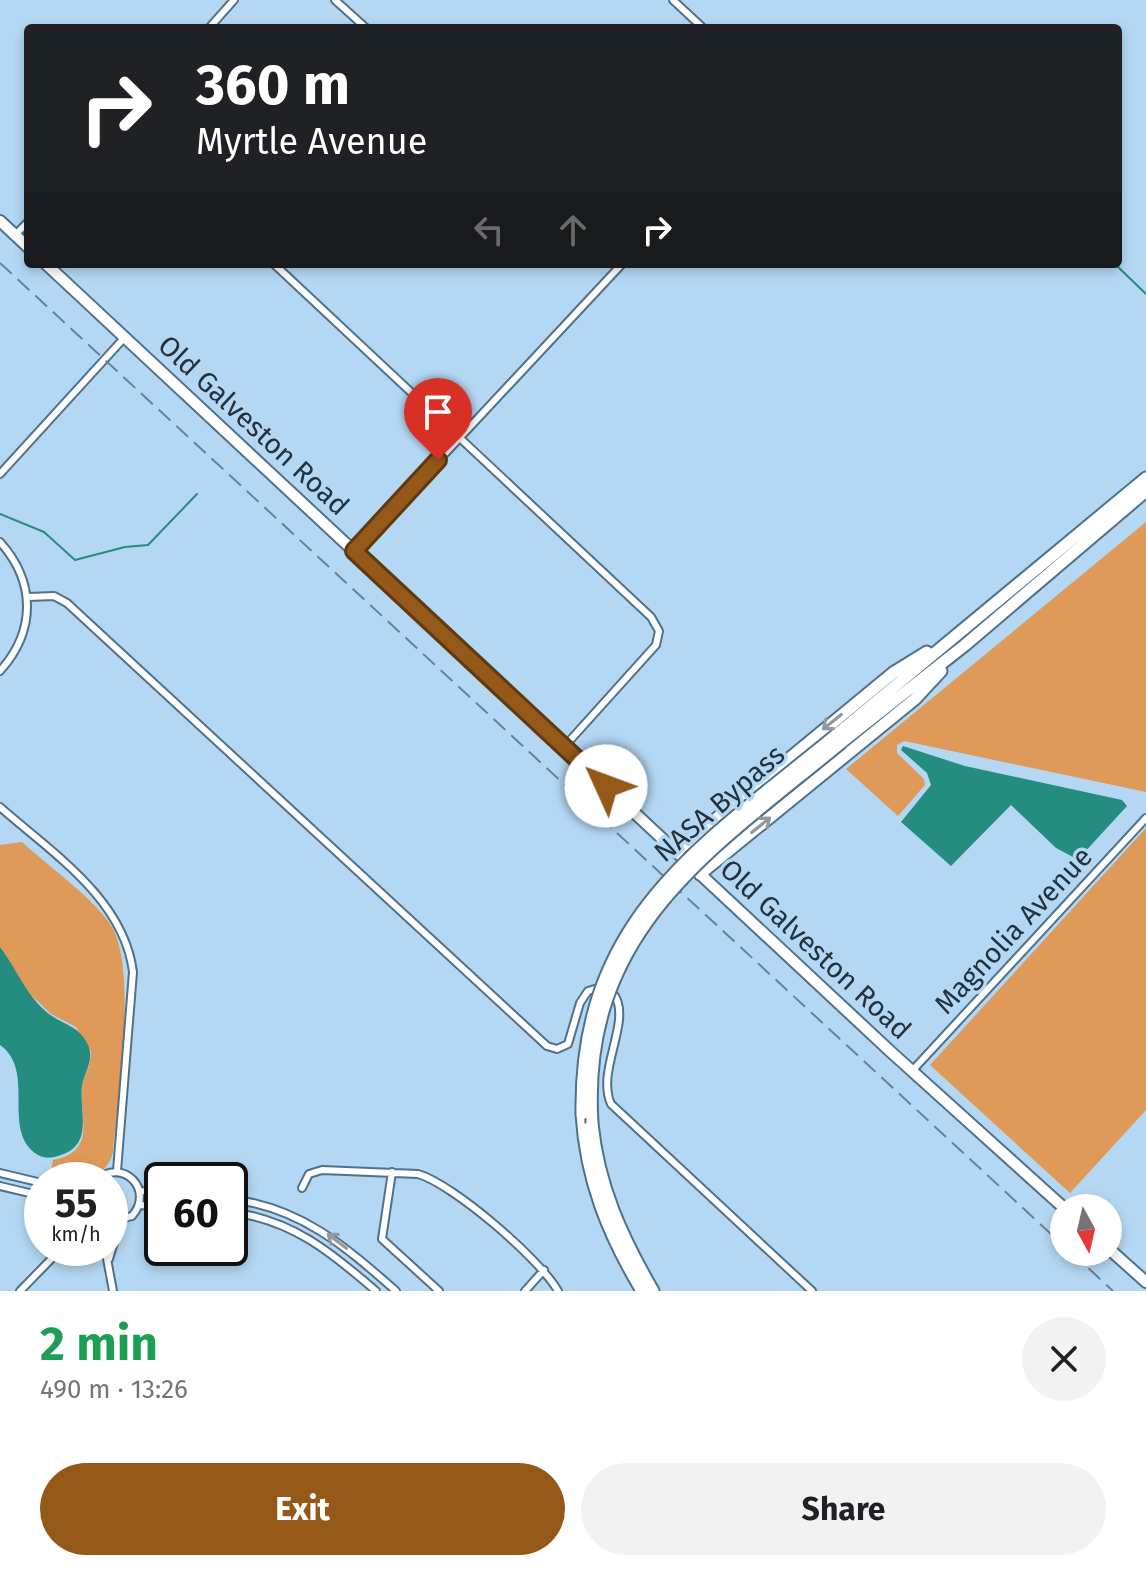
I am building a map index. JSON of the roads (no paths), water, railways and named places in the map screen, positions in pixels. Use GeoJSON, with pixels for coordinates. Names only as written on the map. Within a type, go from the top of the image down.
{"type":"FeatureCollection","features":[{"type":"Feature","properties":{"kind":"highway","name":"NASA Bypass"},"geometry":{"type":"LineString","coordinates":[[653,1291],[624,1241],[609,1205],[592,1123],[592,1072],[600,1025],[623,961],[645,921],[700,860],[962,631],[1146,478]]}},
{"type":"Feature","properties":{"kind":"highway","name":"NASA Bypass"},"geometry":{"type":"LineString","coordinates":[[642,1291],[617,1250],[594,1192],[582,1114],[584,1055],[595,1005],[610,966],[633,922],[658,887],[688,857],[965,645],[1146,491]]}},
{"type":"Feature","properties":{"kind":"highway"},"geometry":{"type":"LineString","coordinates":[[676,852],[893,673],[962,631]]}},
{"type":"Feature","properties":{"kind":"highway"},"geometry":{"type":"LineString","coordinates":[[700,874],[915,699],[965,645]]}},
{"type":"Feature","properties":{"kind":"highway"},"geometry":{"type":"LineString","coordinates":[[760,781],[765,799],[786,806]]}},
{"type":"Feature","properties":{"kind":"main road"},"geometry":{"type":"LineString","coordinates":[[0,221],[24,243]]}},
{"type":"Feature","properties":{"kind":"main road","name":"Old Galveston Road"},"geometry":{"type":"LineString","coordinates":[[50,268],[912,1072],[1050,1195]]}},
{"type":"Feature","properties":{"kind":"main road"},"geometry":{"type":"LineString","coordinates":[[1122,1261],[1146,1282]]}},
{"type":"Feature","properties":{"kind":"street"},"geometry":{"type":"LineString","coordinates":[[213,24],[234,0]]}},
{"type":"Feature","properties":{"kind":"street"},"geometry":{"type":"LineString","coordinates":[[335,0],[362,24]]}},
{"type":"Feature","properties":{"kind":"street"},"geometry":{"type":"LineString","coordinates":[[673,0],[699,24]]}},
{"type":"Feature","properties":{"kind":"street"},"geometry":{"type":"LineString","coordinates":[[15,235],[24,226]]}},
{"type":"Feature","properties":{"kind":"street"},"geometry":{"type":"LineString","coordinates":[[278,268],[651,617],[659,631],[656,645],[564,747]]}},
{"type":"Feature","properties":{"kind":"street"},"geometry":{"type":"LineString","coordinates":[[354,551],[618,268]]}},
{"type":"Feature","properties":{"kind":"street"},"geometry":{"type":"LineString","coordinates":[[0,474],[125,337]]}},
{"type":"Feature","properties":{"kind":"street"},"geometry":{"type":"LineString","coordinates":[[0,542],[21,570],[28,597],[24,635],[0,671]]}},
{"type":"Feature","properties":{"kind":"street"},"geometry":{"type":"LineString","coordinates":[[28,597],[54,596],[67,603],[547,1046],[557,1049],[568,1044],[580,1003],[588,991],[598,988],[615,996],[620,1010],[607,1081],[611,1104],[812,1291]]}},
{"type":"Feature","properties":{"kind":"street"},"geometry":{"type":"LineString","coordinates":[[0,807],[101,899],[116,920],[130,953],[133,972],[118,1162]]}},
{"type":"Feature","properties":{"kind":"street","name":"Magnolia Avenue"},"geometry":{"type":"LineString","coordinates":[[912,1072],[1146,818]]}},
{"type":"Feature","properties":{"kind":"street"},"geometry":{"type":"LineString","coordinates":[[302,1188],[315,1171],[418,1174],[444,1185],[544,1270],[558,1291]]}},
{"type":"Feature","properties":{"kind":"street"},"geometry":{"type":"LineString","coordinates":[[392,1172],[382,1239],[437,1290]]}},
{"type":"Feature","properties":{"kind":"street"},"geometry":{"type":"LineString","coordinates":[[0,1173],[24,1179]]}},
{"type":"Feature","properties":{"kind":"street"},"geometry":{"type":"LineString","coordinates":[[128,1176],[135,1180],[141,1191],[140,1205],[128,1218]]}},
{"type":"Feature","properties":{"kind":"street"},"geometry":{"type":"LineString","coordinates":[[0,1186],[24,1192]]}},
{"type":"Feature","properties":{"kind":"street"},"geometry":{"type":"LineString","coordinates":[[248,1202],[278,1208],[319,1228],[396,1291]]}},
{"type":"Feature","properties":{"kind":"street"},"geometry":{"type":"LineString","coordinates":[[140,1205],[144,1205]]}},
{"type":"Feature","properties":{"kind":"street"},"geometry":{"type":"LineString","coordinates":[[248,1215],[302,1233],[376,1291]]}},
{"type":"Feature","properties":{"kind":"street"},"geometry":{"type":"LineString","coordinates":[[20,1291],[44,1266]]}},
{"type":"Feature","properties":{"kind":"street"},"geometry":{"type":"LineString","coordinates":[[110,1266],[113,1291]]}},
{"type":"Feature","properties":{"kind":"street"},"geometry":{"type":"LineString","coordinates":[[525,1291],[544,1270]]}},
{"type":"Feature","properties":{"kind":"waterway"},"geometry":{"type":"LineString","coordinates":[[1119,268],[1146,294]]}},
{"type":"Feature","properties":{"kind":"waterway"},"geometry":{"type":"LineString","coordinates":[[0,514],[44,532],[75,560],[125,547],[148,545],[197,494]]}},
{"type":"Feature","properties":{"kind":"railway"},"geometry":{"type":"LineString","coordinates":[[0,263],[1050,1233]]}},
{"type":"Feature","properties":{"kind":"railway"},"geometry":{"type":"LineString","coordinates":[[1086,1266],[1113,1291]]}}]}
